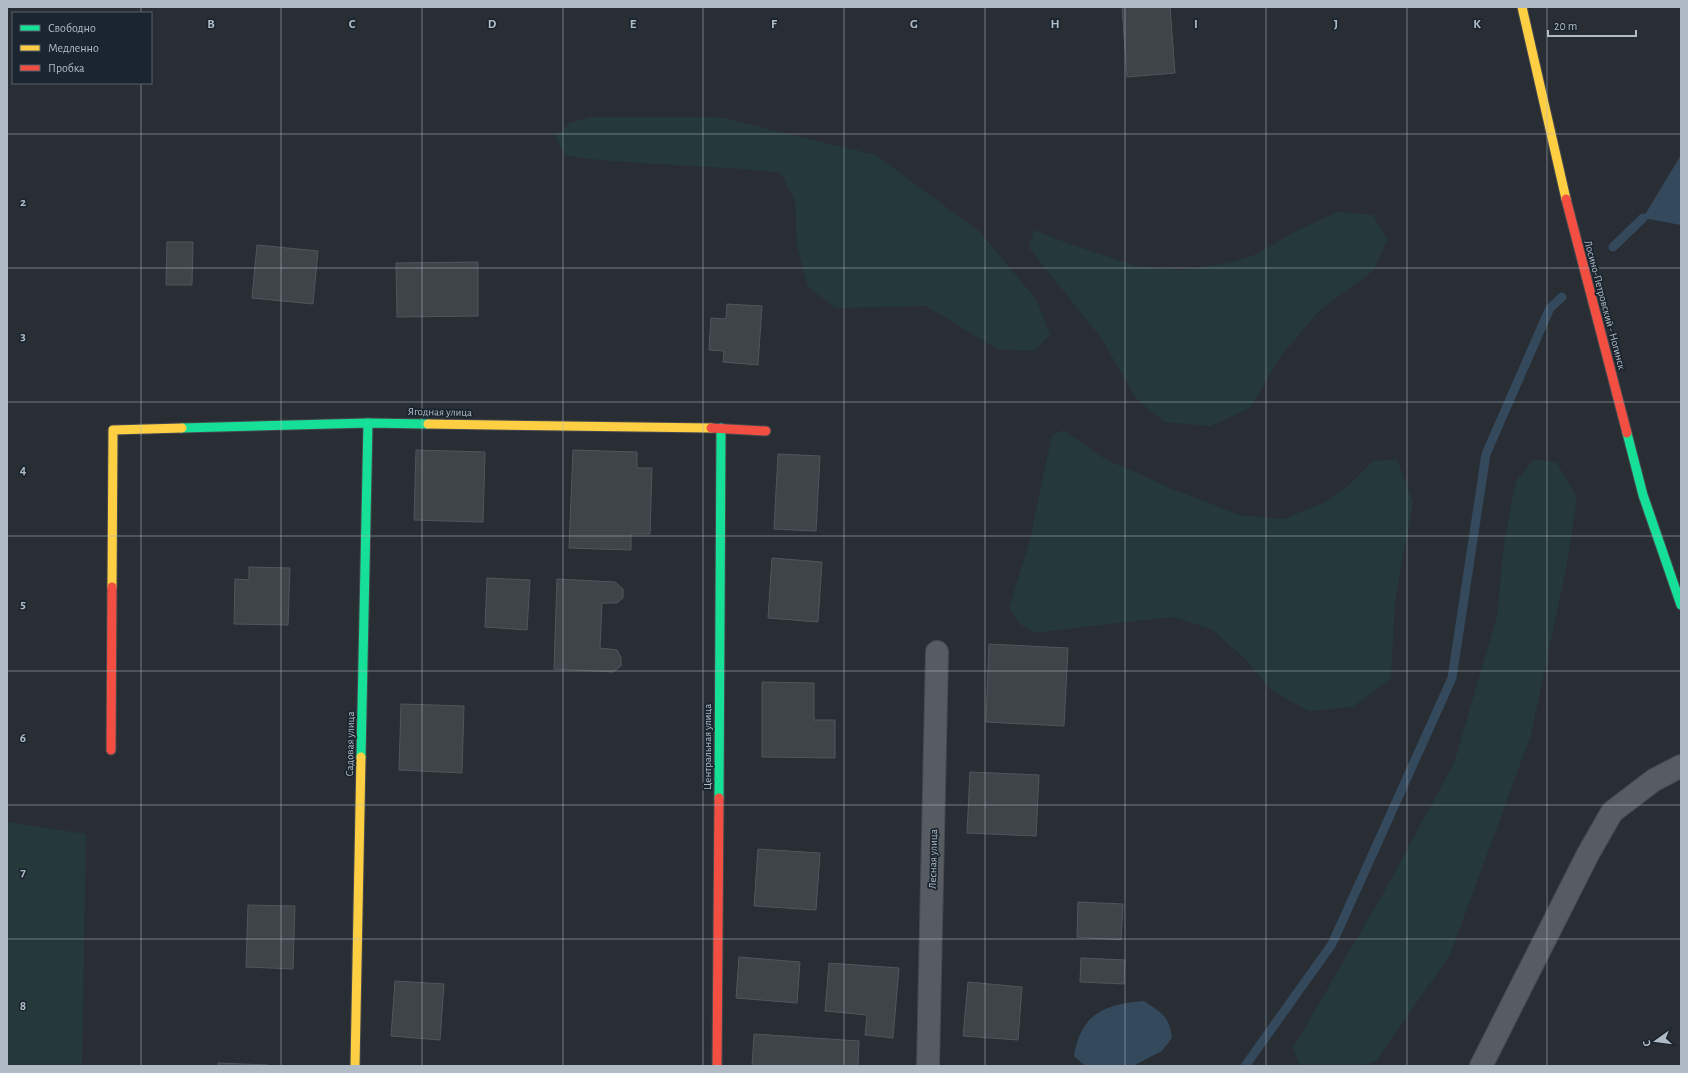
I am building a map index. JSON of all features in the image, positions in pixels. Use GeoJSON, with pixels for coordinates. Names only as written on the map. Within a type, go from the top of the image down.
{"type":"FeatureCollection","features":[{"type":"Feature","properties":{"kind":"main road","name":"Лосино-Петровский - Ногинск"},"geometry":{"type":"LineString","coordinates":[[1522,7],[1570,216],[1641,487],[1681,605]]}},
{"type":"Feature","properties":{"kind":"main road","name":"Ягодная улица"},"geometry":{"type":"LineString","coordinates":[[111,750],[112,430],[368,423],[721,428],[766,431]]}},
{"type":"Feature","properties":{"kind":"main road","name":"Садовая улица"},"geometry":{"type":"LineString","coordinates":[[355,1066],[368,423]]}},
{"type":"Feature","properties":{"kind":"main road","name":"Центральная улица"},"geometry":{"type":"LineString","coordinates":[[717,1066],[721,428]]}},
{"type":"Feature","properties":{"kind":"street","name":"Лесная улица"},"geometry":{"type":"LineString","coordinates":[[928,1066],[937,652]]}},
{"type":"Feature","properties":{"kind":"street"},"geometry":{"type":"LineString","coordinates":[[1481,1066],[1588,854],[1612,812],[1654,780],[1681,766]]}},
{"type":"Feature","properties":{"kind":"shaded area"},"geometry":{"type":"Polygon","coordinates":[[[591,117],[719,117],[876,155],[980,232],[1036,299],[1050,335],[1034,351],[997,349],[926,306],[836,308],[808,287],[797,246],[795,201],[781,173],[727,168],[619,162],[566,156],[555,137],[570,123],[591,117]]]}},
{"type":"Feature","properties":{"kind":"shaded area"},"geometry":{"type":"Polygon","coordinates":[[[1337,212],[1373,215],[1387,240],[1373,271],[1319,311],[1281,356],[1250,408],[1210,426],[1164,422],[1137,399],[1101,338],[1029,248],[1034,230],[1139,267],[1182,270],[1229,263],[1257,254],[1292,233],[1337,212]]]}},
{"type":"Feature","properties":{"kind":"shaded area"},"geometry":{"type":"Polygon","coordinates":[[[1064,430],[1103,458],[1175,490],[1240,515],[1284,519],[1325,502],[1349,485],[1373,461],[1397,459],[1413,502],[1395,601],[1391,678],[1353,707],[1309,711],[1271,690],[1246,660],[1213,630],[1173,617],[1036,633],[1021,625],[1009,608],[1029,543],[1052,435],[1064,430]]]}},
{"type":"Feature","properties":{"kind":"shaded area"},"geometry":{"type":"Polygon","coordinates":[[[1534,459],[1557,463],[1577,498],[1567,564],[1531,735],[1450,955],[1376,1061],[1360,1066],[1300,1066],[1293,1048],[1385,890],[1454,763],[1497,616],[1504,542],[1516,481],[1534,459]]]}},
{"type":"Feature","properties":{"kind":"shaded area"},"geometry":{"type":"Polygon","coordinates":[[[7,822],[86,834],[82,1066],[7,1066],[7,822]]]}},
{"type":"Feature","properties":{"kind":"water"},"geometry":{"type":"Polygon","coordinates":[[[1681,155],[1681,225],[1643,218],[1681,155]]]}},
{"type":"Feature","properties":{"kind":"water"},"geometry":{"type":"Polygon","coordinates":[[[1144,1001],[1163,1015],[1169,1024],[1172,1038],[1162,1051],[1133,1066],[1085,1066],[1074,1056],[1077,1042],[1082,1030],[1097,1014],[1117,1005],[1144,1001]]]}},
{"type":"Feature","properties":{"kind":"building"},"geometry":{"type":"Polygon","coordinates":[[[1122,7],[1170,7],[1175,73],[1127,77],[1122,7]]]}},
{"type":"Feature","properties":{"kind":"building"},"geometry":{"type":"Polygon","coordinates":[[[167,242],[193,242],[192,285],[166,285],[167,242]]]}},
{"type":"Feature","properties":{"kind":"building"},"geometry":{"type":"Polygon","coordinates":[[[257,245],[318,251],[313,304],[252,298],[257,245]]]}},
{"type":"Feature","properties":{"kind":"building"},"geometry":{"type":"Polygon","coordinates":[[[478,262],[478,316],[397,317],[396,263],[478,262]]]}},
{"type":"Feature","properties":{"kind":"building"},"geometry":{"type":"Polygon","coordinates":[[[727,304],[762,306],[758,365],[723,362],[724,351],[709,350],[711,318],[726,319],[727,304]]]}},
{"type":"Feature","properties":{"kind":"building"},"geometry":{"type":"Polygon","coordinates":[[[416,450],[485,452],[483,522],[414,520],[416,450]]]}},
{"type":"Feature","properties":{"kind":"building"},"geometry":{"type":"Polygon","coordinates":[[[573,450],[637,452],[637,468],[652,468],[650,534],[631,534],[631,550],[569,548],[573,450]]]}},
{"type":"Feature","properties":{"kind":"building"},"geometry":{"type":"Polygon","coordinates":[[[778,454],[820,456],[816,531],[774,529],[778,454]]]}},
{"type":"Feature","properties":{"kind":"building"},"geometry":{"type":"Polygon","coordinates":[[[772,558],[822,562],[818,622],[768,618],[772,558]]]}},
{"type":"Feature","properties":{"kind":"building"},"geometry":{"type":"Polygon","coordinates":[[[249,567],[290,568],[288,625],[234,624],[235,579],[249,580],[249,567]]]}},
{"type":"Feature","properties":{"kind":"building"},"geometry":{"type":"Polygon","coordinates":[[[487,578],[530,580],[527,630],[485,627],[487,578]]]}},
{"type":"Feature","properties":{"kind":"building"},"geometry":{"type":"Polygon","coordinates":[[[557,579],[615,582],[623,589],[623,598],[617,603],[602,603],[600,648],[617,650],[621,658],[621,666],[613,672],[554,669],[557,579]]]}},
{"type":"Feature","properties":{"kind":"building"},"geometry":{"type":"Polygon","coordinates":[[[989,644],[1068,648],[1064,726],[986,722],[989,644]]]}},
{"type":"Feature","properties":{"kind":"building"},"geometry":{"type":"Polygon","coordinates":[[[762,682],[814,683],[814,720],[835,720],[835,758],[762,757],[762,682]]]}},
{"type":"Feature","properties":{"kind":"building"},"geometry":{"type":"Polygon","coordinates":[[[401,704],[464,706],[462,773],[399,770],[401,704]]]}},
{"type":"Feature","properties":{"kind":"building"},"geometry":{"type":"Polygon","coordinates":[[[970,772],[1039,775],[1036,836],[967,833],[970,772]]]}},
{"type":"Feature","properties":{"kind":"building"},"geometry":{"type":"Polygon","coordinates":[[[758,849],[820,853],[816,910],[754,906],[758,849]]]}},
{"type":"Feature","properties":{"kind":"building"},"geometry":{"type":"Polygon","coordinates":[[[1078,902],[1123,904],[1121,940],[1077,937],[1078,902]]]}},
{"type":"Feature","properties":{"kind":"building"},"geometry":{"type":"Polygon","coordinates":[[[248,905],[295,906],[293,969],[246,967],[248,905]]]}},
{"type":"Feature","properties":{"kind":"building"},"geometry":{"type":"Polygon","coordinates":[[[739,957],[800,962],[797,1003],[736,998],[739,957]]]}},
{"type":"Feature","properties":{"kind":"building"},"geometry":{"type":"Polygon","coordinates":[[[1081,958],[1125,960],[1124,984],[1080,982],[1081,958]]]}},
{"type":"Feature","properties":{"kind":"building"},"geometry":{"type":"Polygon","coordinates":[[[829,963],[899,968],[893,1038],[865,1035],[867,1015],[825,1011],[829,963]]]}},
{"type":"Feature","properties":{"kind":"building"},"geometry":{"type":"Polygon","coordinates":[[[395,981],[444,984],[440,1040],[391,1036],[395,981]]]}},
{"type":"Feature","properties":{"kind":"building"},"geometry":{"type":"Polygon","coordinates":[[[968,982],[1022,987],[1018,1040],[963,1036],[968,982]]]}},
{"type":"Feature","properties":{"kind":"building"},"geometry":{"type":"Polygon","coordinates":[[[754,1034],[859,1041],[858,1066],[752,1066],[754,1034]]]}},
{"type":"Feature","properties":{"kind":"building"},"geometry":{"type":"Polygon","coordinates":[[[218,1063],[268,1065],[268,1066],[218,1066],[218,1063]]]}},
{"type":"Feature","properties":{"kind":"waterway"},"geometry":{"type":"LineString","coordinates":[[1613,247],[1643,218]]}},
{"type":"Feature","properties":{"kind":"waterway"},"geometry":{"type":"LineString","coordinates":[[1245,1066],[1332,944],[1452,678],[1486,454],[1550,308],[1562,297]]}},
{"type":"Feature","properties":{"kind":"traffic: fast"},"geometry":{"type":"LineString","coordinates":[[182,428],[368,423],[428,424]]}},
{"type":"Feature","properties":{"kind":"traffic: fast"},"geometry":{"type":"LineString","coordinates":[[361,757],[368,423]]}},
{"type":"Feature","properties":{"kind":"traffic: fast"},"geometry":{"type":"LineString","coordinates":[[719,798],[721,428]]}},
{"type":"Feature","properties":{"kind":"traffic: fast"},"geometry":{"type":"LineString","coordinates":[[1627,433],[1643,495],[1681,605]]}},
{"type":"Feature","properties":{"kind":"traffic: slow"},"geometry":{"type":"LineString","coordinates":[[1522,7],[1566,199]]}},
{"type":"Feature","properties":{"kind":"traffic: slow"},"geometry":{"type":"LineString","coordinates":[[428,424],[711,428]]}},
{"type":"Feature","properties":{"kind":"traffic: slow"},"geometry":{"type":"LineString","coordinates":[[112,587],[113,430],[182,428]]}},
{"type":"Feature","properties":{"kind":"traffic: slow"},"geometry":{"type":"LineString","coordinates":[[355,1066],[361,757]]}},
{"type":"Feature","properties":{"kind":"traffic: jam"},"geometry":{"type":"LineString","coordinates":[[1566,199],[1627,433]]}},
{"type":"Feature","properties":{"kind":"traffic: jam"},"geometry":{"type":"LineString","coordinates":[[711,428],[766,431]]}},
{"type":"Feature","properties":{"kind":"traffic: jam"},"geometry":{"type":"LineString","coordinates":[[111,750],[112,587]]}},
{"type":"Feature","properties":{"kind":"traffic: jam"},"geometry":{"type":"LineString","coordinates":[[717,1066],[719,798]]}}]}
